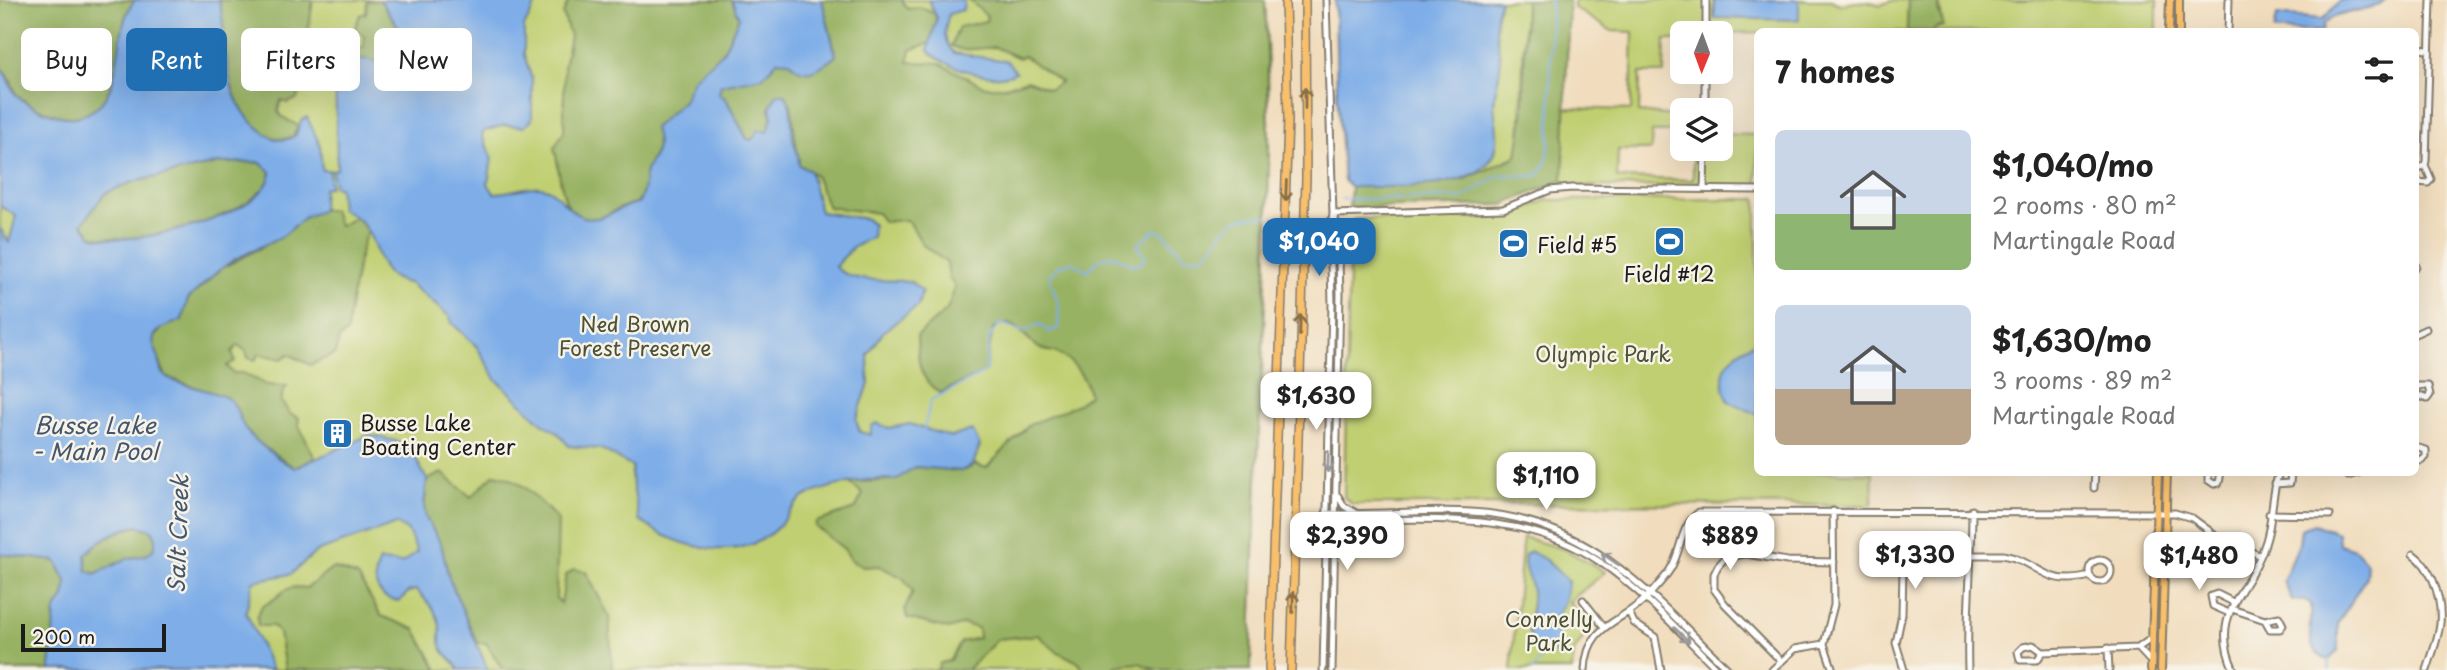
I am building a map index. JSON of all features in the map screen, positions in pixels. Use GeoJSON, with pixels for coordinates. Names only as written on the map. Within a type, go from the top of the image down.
{"type":"FeatureCollection","features":[{"type":"Feature","properties":{"kind":"highway"},"geometry":{"type":"LineString","coordinates":[[1269,670],[1288,120],[1285,0]]}},
{"type":"Feature","properties":{"kind":"highway"},"geometry":{"type":"LineString","coordinates":[[1291,670],[1306,178],[1305,0]]}},
{"type":"Feature","properties":{"kind":"main road"},"geometry":{"type":"LineString","coordinates":[[2169,28],[2170,0]]}},
{"type":"Feature","properties":{"kind":"main road"},"geometry":{"type":"LineString","coordinates":[[2179,0],[2179,28]]}},
{"type":"Feature","properties":{"kind":"main road"},"geometry":{"type":"LineString","coordinates":[[2151,666],[2158,476]]}},
{"type":"Feature","properties":{"kind":"main road"},"geometry":{"type":"LineString","coordinates":[[2161,670],[2167,476]]}},
{"type":"Feature","properties":{"kind":"street"},"geometry":{"type":"LineString","coordinates":[[1323,670],[1332,304],[1330,228],[1333,214],[1326,0]]}},
{"type":"Feature","properties":{"kind":"street"},"geometry":{"type":"LineString","coordinates":[[1706,0],[1706,21]]}},
{"type":"Feature","properties":{"kind":"street"},"geometry":{"type":"LineString","coordinates":[[2228,28],[2229,0]]}},
{"type":"Feature","properties":{"kind":"street"},"geometry":{"type":"LineString","coordinates":[[2419,182],[2428,183],[2431,179],[2425,165],[2431,0]]}},
{"type":"Feature","properties":{"kind":"street"},"geometry":{"type":"LineString","coordinates":[[2419,49],[2429,50]]}},
{"type":"Feature","properties":{"kind":"street"},"geometry":{"type":"LineString","coordinates":[[1704,189],[1705,161]]}},
{"type":"Feature","properties":{"kind":"street"},"geometry":{"type":"LineString","coordinates":[[2419,168],[2425,165]]}},
{"type":"Feature","properties":{"kind":"street"},"geometry":{"type":"LineString","coordinates":[[1333,214],[1503,209],[1550,190],[1572,188],[1754,190]]}},
{"type":"Feature","properties":{"kind":"street"},"geometry":{"type":"LineString","coordinates":[[1332,670],[1340,294],[1338,227],[1333,214]]}},
{"type":"Feature","properties":{"kind":"street"},"geometry":{"type":"LineString","coordinates":[[2419,333],[2426,330]]}},
{"type":"Feature","properties":{"kind":"street"},"geometry":{"type":"LineString","coordinates":[[2419,386],[2428,386],[2430,395],[2427,399],[2419,396]]}},
{"type":"Feature","properties":{"kind":"street"},"geometry":{"type":"LineString","coordinates":[[2419,448],[2426,450],[2427,457],[2419,459]]}},
{"type":"Feature","properties":{"kind":"street"},"geometry":{"type":"LineString","coordinates":[[2094,488],[2095,476]]}},
{"type":"Feature","properties":{"kind":"street"},"geometry":{"type":"LineString","coordinates":[[2208,476],[2208,480],[2214,484],[2219,483],[2220,476]]}},
{"type":"Feature","properties":{"kind":"street"},"geometry":{"type":"LineString","coordinates":[[2234,670],[2224,642],[2232,608],[2266,542],[2278,476]]}},
{"type":"Feature","properties":{"kind":"street"},"geometry":{"type":"LineString","coordinates":[[2275,484],[2290,484],[2291,476]]}},
{"type":"Feature","properties":{"kind":"street"},"geometry":{"type":"LineString","coordinates":[[1337,494],[1344,506],[1359,514]]}},
{"type":"Feature","properties":{"kind":"street"},"geometry":{"type":"LineString","coordinates":[[1968,670],[1966,630],[1971,597],[1972,510]]}},
{"type":"Feature","properties":{"kind":"street"},"geometry":{"type":"LineString","coordinates":[[1585,670],[1587,647],[1604,627],[1629,612],[1651,593],[1671,568],[1683,530],[1699,512],[1972,510],[2166,513],[2192,518],[2222,540],[2259,555]]}},
{"type":"Feature","properties":{"kind":"street"},"geometry":{"type":"LineString","coordinates":[[1833,511],[1834,604],[1824,644],[1833,670]]}},
{"type":"Feature","properties":{"kind":"street"},"geometry":{"type":"LineString","coordinates":[[1336,517],[1359,514],[1470,512],[1540,524],[1601,553],[1651,593],[1729,670]]}},
{"type":"Feature","properties":{"kind":"street"},"geometry":{"type":"LineString","coordinates":[[2269,514],[2330,515]]}},
{"type":"Feature","properties":{"kind":"street"},"geometry":{"type":"LineString","coordinates":[[1326,517],[1461,520],[1506,524],[1538,532],[1593,558],[1645,600],[1718,670]]}},
{"type":"Feature","properties":{"kind":"street"},"geometry":{"type":"LineString","coordinates":[[1335,542],[1343,530],[1369,520]]}},
{"type":"Feature","properties":{"kind":"street"},"geometry":{"type":"LineString","coordinates":[[1780,660],[1725,604],[1714,589],[1714,575],[1718,566],[1726,557],[1746,554],[1787,561],[1833,562]]}},
{"type":"Feature","properties":{"kind":"street"},"geometry":{"type":"LineString","coordinates":[[2413,554],[2423,561],[2444,610],[2441,631],[2427,670]]}},
{"type":"Feature","properties":{"kind":"street"},"geometry":{"type":"LineString","coordinates":[[1904,670],[1896,643],[1902,614],[1903,569],[1908,560],[1920,555],[2014,557],[2055,579],[2070,581],[2090,576]]}},
{"type":"Feature","properties":{"kind":"street"},"geometry":{"type":"LineString","coordinates":[[2104,560],[2110,566],[2111,575],[2105,581],[2096,582],[2090,576],[2089,567],[2095,561],[2104,560]]}},
{"type":"Feature","properties":{"kind":"street"},"geometry":{"type":"LineString","coordinates":[[1583,600],[1604,627]]}},
{"type":"Feature","properties":{"kind":"street"},"geometry":{"type":"LineString","coordinates":[[2232,608],[2264,620]]}},
{"type":"Feature","properties":{"kind":"street"},"geometry":{"type":"LineString","coordinates":[[1629,612],[1634,623],[1655,637],[1661,670]]}},
{"type":"Feature","properties":{"kind":"street"},"geometry":{"type":"LineString","coordinates":[[2043,652],[2137,648],[2152,638]]}},
{"type":"Feature","properties":{"kind":"street"},"geometry":{"type":"LineString","coordinates":[[1772,670],[1795,649],[1824,644]]}},
{"type":"Feature","properties":{"kind":"street"},"geometry":{"type":"LineString","coordinates":[[2108,648],[2109,670]]}},
{"type":"Feature","properties":{"kind":"street"},"geometry":{"type":"LineString","coordinates":[[2137,648],[2151,666]]}},
{"type":"Feature","properties":{"kind":"green space","name":"Ned Brown Forest Preserve"},"geometry":{"type":"Polygon","coordinates":[[[0,0],[1265,0],[1269,167],[1251,670],[0,670],[0,0]]]}},
{"type":"Feature","properties":{"kind":"green space"},"geometry":{"type":"Polygon","coordinates":[[[0,0],[135,0],[122,31],[112,83],[112,28],[21,28],[21,91],[109,91],[103,102],[90,112],[72,117],[58,116],[29,103],[17,95],[8,75],[0,67],[0,0]]]}},
{"type":"Feature","properties":{"kind":"green space"},"geometry":{"type":"Polygon","coordinates":[[[219,0],[313,0],[309,28],[241,28],[241,91],[301,91],[297,99],[287,103],[281,100],[278,111],[281,116],[298,126],[293,137],[280,139],[266,134],[248,118],[239,104],[228,71],[227,28],[223,28],[219,0]]]}},
{"type":"Feature","properties":{"kind":"green space"},"geometry":{"type":"Polygon","coordinates":[[[380,0],[399,28],[374,28],[374,61],[360,59],[364,36],[360,28],[355,28],[360,15],[366,13],[367,1],[380,0]]]}},
{"type":"Feature","properties":{"kind":"green space"},"geometry":{"type":"Polygon","coordinates":[[[569,0],[732,0],[739,18],[723,52],[694,79],[683,101],[655,128],[656,151],[647,169],[643,193],[638,203],[597,218],[584,218],[575,214],[568,206],[554,148],[564,131],[564,67],[570,36],[563,14],[569,0]]]}},
{"type":"Feature","properties":{"kind":"green space"},"geometry":{"type":"Polygon","coordinates":[[[822,0],[901,0],[908,9],[920,7],[935,14],[937,27],[930,43],[911,50],[908,62],[939,63],[985,87],[1004,87],[1027,80],[1050,89],[1061,82],[1024,56],[1019,58],[995,47],[963,50],[951,46],[959,27],[986,21],[987,16],[969,0],[1265,0],[1268,167],[1251,670],[1156,670],[1139,663],[1116,666],[1112,670],[1083,670],[1080,663],[1056,651],[1038,635],[998,639],[967,670],[937,670],[940,663],[949,661],[961,642],[979,638],[978,628],[964,624],[948,629],[907,618],[905,609],[913,591],[903,578],[879,566],[863,567],[852,561],[844,549],[815,526],[816,522],[855,509],[863,494],[847,481],[892,479],[921,466],[958,471],[974,464],[986,468],[1029,425],[1078,404],[1089,395],[1074,365],[1057,353],[1041,349],[1013,325],[1007,324],[993,329],[985,372],[940,393],[933,388],[923,375],[917,336],[947,310],[955,287],[949,278],[947,263],[923,245],[910,223],[905,220],[884,222],[877,213],[828,207],[815,175],[799,165],[791,105],[785,94],[770,107],[772,125],[768,132],[752,140],[747,139],[726,99],[719,94],[720,85],[769,68],[778,60],[828,62],[836,56],[822,0]]]}},
{"type":"Feature","properties":{"kind":"green space"},"geometry":{"type":"Polygon","coordinates":[[[1500,0],[1525,0],[1520,150],[1517,156],[1476,174],[1493,156],[1497,139],[1494,107],[1500,56],[1494,29],[1500,0]]]}},
{"type":"Feature","properties":{"kind":"green space"},"geometry":{"type":"Polygon","coordinates":[[[1525,0],[1569,0],[1563,180],[1503,205],[1349,208],[1351,187],[1426,185],[1466,179],[1517,156],[1524,108],[1525,0]]]}},
{"type":"Feature","properties":{"kind":"green space"},"geometry":{"type":"Polygon","coordinates":[[[1574,0],[1715,0],[1714,17],[1798,20],[1799,0],[1831,0],[1841,5],[1870,2],[1881,5],[1894,0],[1908,0],[1907,28],[1754,28],[1754,32],[1733,33],[1733,21],[1670,21],[1670,40],[1665,40],[1664,73],[1640,73],[1639,112],[1670,116],[1670,132],[1652,132],[1651,150],[1618,150],[1617,178],[1693,180],[1693,161],[1733,161],[1733,134],[1754,135],[1754,187],[1549,186],[1563,179],[1565,108],[1631,110],[1633,32],[1612,31],[1574,8],[1574,0]]]}},
{"type":"Feature","properties":{"kind":"green space"},"geometry":{"type":"Polygon","coordinates":[[[1908,0],[1939,0],[1938,10],[1944,27],[1907,28],[1908,0]]]}},
{"type":"Feature","properties":{"kind":"green space"},"geometry":{"type":"Polygon","coordinates":[[[1939,0],[2157,0],[2157,28],[1933,28],[1943,27],[1939,0]]]}},
{"type":"Feature","properties":{"kind":"green space"},"geometry":{"type":"Polygon","coordinates":[[[259,162],[271,172],[263,188],[246,203],[193,226],[163,233],[109,238],[91,235],[82,224],[105,193],[133,182],[220,163],[259,162]]]}},
{"type":"Feature","properties":{"kind":"green space","name":"Olympic Park"},"geometry":{"type":"Polygon","coordinates":[[[1754,199],[1754,476],[1873,476],[1872,505],[1352,504],[1344,497],[1350,222],[1355,219],[1508,217],[1547,200],[1754,199]]]}},
{"type":"Feature","properties":{"kind":"green space"},"geometry":{"type":"Polygon","coordinates":[[[322,210],[333,210],[339,226],[356,217],[368,231],[358,264],[347,332],[339,339],[335,354],[310,365],[289,354],[282,359],[259,354],[255,360],[248,358],[246,351],[238,345],[232,352],[235,361],[227,366],[233,373],[243,373],[267,385],[287,386],[281,401],[290,414],[299,418],[298,424],[315,458],[295,468],[257,442],[213,393],[166,377],[154,348],[153,338],[166,324],[178,322],[188,299],[222,268],[283,236],[305,217],[322,210]]]}},
{"type":"Feature","properties":{"kind":"green space"},"geometry":{"type":"Polygon","coordinates":[[[442,473],[471,497],[494,474],[503,476],[529,491],[558,520],[556,598],[561,603],[566,575],[574,569],[586,572],[609,616],[612,670],[503,670],[486,643],[477,643],[449,578],[441,544],[424,510],[427,480],[442,473]]]}},
{"type":"Feature","properties":{"kind":"green space"},"geometry":{"type":"Polygon","coordinates":[[[138,526],[152,530],[156,538],[154,549],[146,555],[126,559],[95,574],[87,571],[86,555],[91,549],[110,536],[138,526]]]}},
{"type":"Feature","properties":{"kind":"green space","name":"Connelly Park"},"geometry":{"type":"Polygon","coordinates":[[[1523,537],[1566,550],[1605,572],[1569,602],[1590,627],[1573,653],[1572,670],[1511,670],[1523,537]]]}},
{"type":"Feature","properties":{"kind":"green space"},"geometry":{"type":"Polygon","coordinates":[[[0,554],[56,561],[67,583],[64,597],[55,611],[50,670],[0,670],[0,554]]]}},
{"type":"Feature","properties":{"kind":"green space"},"geometry":{"type":"Polygon","coordinates":[[[333,568],[358,576],[381,616],[415,629],[438,670],[285,670],[279,633],[273,626],[258,626],[257,616],[262,606],[286,590],[307,588],[333,568]]]}},
{"type":"Feature","properties":{"kind":"water","name":"Busse Lake - Main Pool"},"geometry":{"type":"Polygon","coordinates":[[[135,0],[219,0],[223,28],[126,28],[126,91],[227,91],[227,58],[233,90],[250,120],[266,134],[285,140],[296,135],[301,120],[307,117],[320,145],[322,170],[329,170],[330,187],[323,188],[322,210],[305,217],[283,236],[233,260],[218,271],[188,299],[182,320],[158,331],[153,340],[161,371],[172,380],[230,400],[253,438],[295,468],[369,435],[396,441],[415,457],[427,480],[424,506],[426,518],[441,544],[449,578],[488,670],[459,670],[442,648],[439,621],[434,611],[416,590],[408,592],[400,601],[392,600],[381,593],[376,582],[380,561],[402,563],[417,552],[408,531],[397,524],[316,552],[291,574],[253,581],[246,612],[272,670],[50,670],[55,611],[64,597],[67,583],[56,561],[0,554],[0,228],[9,242],[16,216],[0,206],[0,67],[19,98],[53,114],[74,117],[92,111],[104,100],[108,91],[112,91],[122,30],[135,0]],[[259,162],[220,163],[133,182],[105,193],[82,224],[92,236],[110,239],[135,238],[194,226],[247,203],[264,188],[271,172],[259,162]],[[138,526],[116,532],[103,540],[86,555],[87,571],[96,574],[126,559],[146,555],[154,549],[156,538],[152,530],[138,526]]]}},
{"type":"Feature","properties":{"kind":"water"},"geometry":{"type":"Polygon","coordinates":[[[380,0],[538,0],[524,27],[524,55],[532,79],[532,120],[524,127],[505,125],[484,131],[482,135],[492,158],[488,184],[494,193],[542,187],[558,196],[576,213],[594,219],[639,203],[647,169],[657,146],[654,128],[683,101],[693,79],[723,52],[739,18],[732,0],[822,0],[836,56],[818,68],[807,71],[795,67],[789,61],[778,60],[763,77],[721,85],[719,94],[726,99],[747,139],[752,140],[758,130],[768,132],[772,117],[770,107],[777,94],[785,94],[791,110],[793,139],[799,165],[810,171],[820,212],[867,219],[873,225],[872,237],[852,248],[835,267],[862,279],[911,282],[922,291],[918,306],[884,331],[868,355],[869,384],[856,420],[860,432],[871,435],[871,427],[876,423],[889,428],[910,424],[951,437],[972,430],[980,445],[973,465],[961,471],[915,467],[896,480],[852,482],[810,494],[796,505],[777,528],[762,539],[727,549],[689,545],[654,530],[639,520],[631,475],[633,467],[601,449],[569,446],[557,432],[542,423],[496,379],[477,347],[452,323],[450,317],[409,283],[389,275],[367,230],[358,219],[341,209],[339,187],[334,187],[332,170],[337,169],[335,91],[360,91],[360,59],[374,61],[374,91],[472,91],[472,28],[399,28],[380,0]]]}},
{"type":"Feature","properties":{"kind":"water"},"geometry":{"type":"Polygon","coordinates":[[[928,0],[964,0],[963,10],[949,14],[946,25],[946,39],[954,53],[1007,61],[1016,72],[996,76],[983,75],[957,68],[935,56],[928,50],[937,18],[928,0]]]}},
{"type":"Feature","properties":{"kind":"water"},"geometry":{"type":"Polygon","coordinates":[[[1335,0],[1500,0],[1496,22],[1501,63],[1494,99],[1497,141],[1495,152],[1486,166],[1471,175],[1431,185],[1351,187],[1344,181],[1337,96],[1335,0]]]}},
{"type":"Feature","properties":{"kind":"water"},"geometry":{"type":"Polygon","coordinates":[[[1715,0],[1799,0],[1799,20],[1714,18],[1715,0]]]}},
{"type":"Feature","properties":{"kind":"water"},"geometry":{"type":"Polygon","coordinates":[[[2340,0],[2385,0],[2380,5],[2333,17],[2324,23],[2323,28],[2275,28],[2277,15],[2323,19],[2340,0]]]}},
{"type":"Feature","properties":{"kind":"water"},"geometry":{"type":"Polygon","coordinates":[[[1754,342],[1754,413],[1729,402],[1723,381],[1726,365],[1754,342]]]}},
{"type":"Feature","properties":{"kind":"water"},"geometry":{"type":"Polygon","coordinates":[[[2314,524],[2338,533],[2339,544],[2355,549],[2367,563],[2366,577],[2338,623],[2338,651],[2329,660],[2315,651],[2312,645],[2311,604],[2305,600],[2292,600],[2283,581],[2299,544],[2301,529],[2314,524]]]}},
{"type":"Feature","properties":{"kind":"water"},"geometry":{"type":"Polygon","coordinates":[[[1530,551],[1546,560],[1568,581],[1565,599],[1556,618],[1561,655],[1558,658],[1553,649],[1547,646],[1542,649],[1535,643],[1529,631],[1532,593],[1524,561],[1525,555],[1530,551]]]}},
{"type":"Feature","properties":{"kind":"waterway"},"geometry":{"type":"LineString","coordinates":[[1342,199],[1463,198],[1500,175],[1536,176],[1546,162],[1549,147],[1551,0]]}},
{"type":"Feature","properties":{"kind":"waterway"},"geometry":{"type":"LineString","coordinates":[[924,429],[931,400],[985,372],[990,336],[1001,323],[1023,332],[1040,324],[1049,332],[1058,328],[1059,305],[1049,276],[1059,266],[1072,262],[1087,271],[1100,259],[1113,255],[1134,265],[1141,263],[1146,257],[1137,246],[1154,230],[1162,232],[1185,257],[1196,257],[1210,250],[1226,227],[1233,222],[1245,217],[1268,216]]}},
{"type":"Feature","properties":{"kind":"waterway"},"geometry":{"type":"LineString","coordinates":[[1533,670],[1544,655],[1542,649]]}},
{"type":"Feature","properties":{"kind":"waterway"},"geometry":{"type":"LineString","coordinates":[[2329,660],[2329,670]]}},
{"type":"Feature","properties":{"kind":"place","name":"Field #12"},"geometry":{"type":"Point","coordinates":[1669,241]}},
{"type":"Feature","properties":{"kind":"place","name":"Field #5"},"geometry":{"type":"Point","coordinates":[1514,244]}},
{"type":"Feature","properties":{"kind":"place","name":"Busse Lake Boating Center"},"geometry":{"type":"Point","coordinates":[337,434]}},
{"type":"Feature","properties":{"kind":"water label","name":"Salt Creek"},"geometry":{"type":"Point","coordinates":[177,534]}}]}
